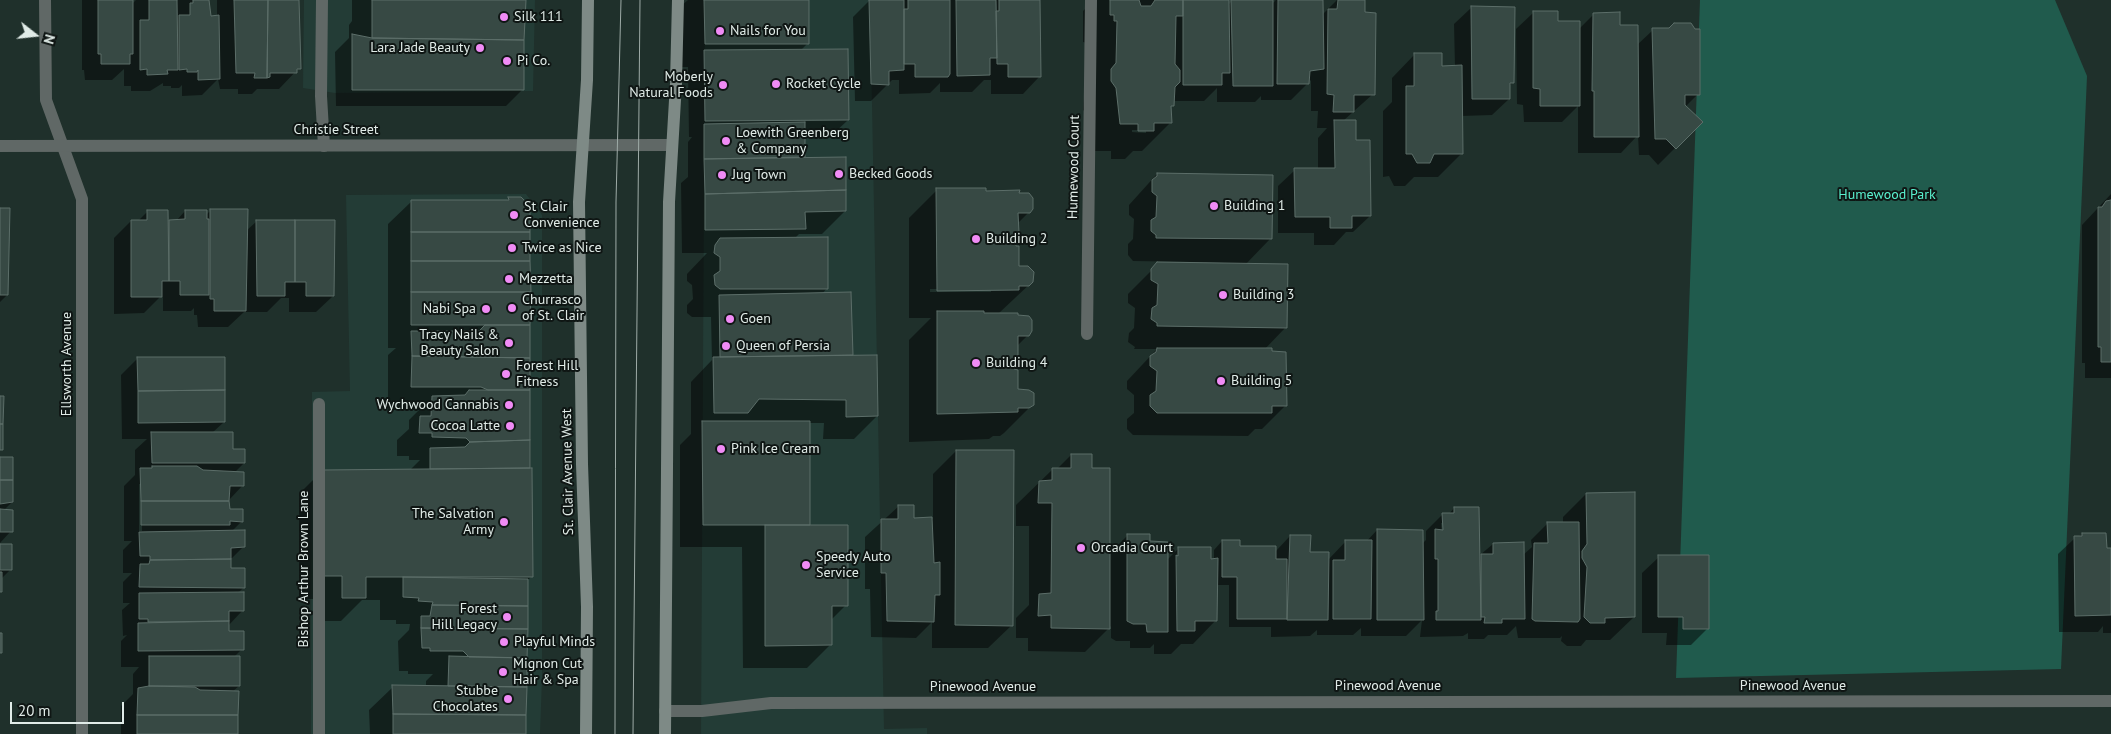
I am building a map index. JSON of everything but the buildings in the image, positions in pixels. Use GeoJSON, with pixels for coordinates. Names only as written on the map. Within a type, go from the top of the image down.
{"type":"FeatureCollection","features":[{"type":"Feature","properties":{"kind":"main road","name":"St. Clair Avenue West"},"geometry":{"type":"LineString","coordinates":[[586,734],[587,607],[582,464],[579,202],[588,80],[588,0]]}},
{"type":"Feature","properties":{"kind":"main road"},"geometry":{"type":"LineString","coordinates":[[666,734],[671,144],[676,83],[678,0]]}},
{"type":"Feature","properties":{"kind":"street","name":"Ellsworth Avenue"},"geometry":{"type":"LineString","coordinates":[[45,0],[46,100],[64,145],[82,200],[82,734]]}},
{"type":"Feature","properties":{"kind":"street"},"geometry":{"type":"LineString","coordinates":[[322,0],[321,96],[324,146]]}},
{"type":"Feature","properties":{"kind":"street","name":"Humewood Court"},"geometry":{"type":"LineString","coordinates":[[1087,334],[1091,0]]}},
{"type":"Feature","properties":{"kind":"street","name":"Christie Street"},"geometry":{"type":"LineString","coordinates":[[0,146],[671,144]]}},
{"type":"Feature","properties":{"kind":"street","name":"Bishop Arthur Brown Lane"},"geometry":{"type":"LineString","coordinates":[[319,404],[319,734]]}},
{"type":"Feature","properties":{"kind":"street","name":"Pinewood Avenue"},"geometry":{"type":"LineString","coordinates":[[666,711],[702,711],[771,703],[2111,701]]}},
{"type":"Feature","properties":{"kind":"shaded area"},"geometry":{"type":"Polygon","coordinates":[[[304,0],[535,0],[533,91],[335,93],[303,88],[304,0]]]}},
{"type":"Feature","properties":{"kind":"shaded area"},"geometry":{"type":"Polygon","coordinates":[[[705,0],[870,0],[884,729],[927,728],[927,734],[701,734],[705,0]]]}},
{"type":"Feature","properties":{"kind":"shaded area"},"geometry":{"type":"Polygon","coordinates":[[[526,194],[542,215],[542,679],[540,734],[311,734],[312,392],[350,391],[346,195],[526,194]]]}},
{"type":"Feature","properties":{"kind":"green space","name":"Humewood Park"},"geometry":{"type":"Polygon","coordinates":[[[1700,0],[2055,0],[2087,76],[2061,669],[1676,678],[1700,0]]]}},
{"type":"Feature","properties":{"kind":"tram line"},"geometry":{"type":"LineString","coordinates":[[615,734],[616,202],[621,0]]}},
{"type":"Feature","properties":{"kind":"tram line"},"geometry":{"type":"LineString","coordinates":[[633,734],[640,0]]}},
{"type":"Feature","properties":{"kind":"place","name":"Silk 111"},"geometry":{"type":"Point","coordinates":[504,17]}},
{"type":"Feature","properties":{"kind":"place","name":"Nails for You"},"geometry":{"type":"Point","coordinates":[720,31]}},
{"type":"Feature","properties":{"kind":"place","name":"Lara Jade Beauty"},"geometry":{"type":"Point","coordinates":[480,48]}},
{"type":"Feature","properties":{"kind":"place","name":"Pi Co."},"geometry":{"type":"Point","coordinates":[507,61]}},
{"type":"Feature","properties":{"kind":"place","name":"Rocket Cycle"},"geometry":{"type":"Point","coordinates":[776,84]}},
{"type":"Feature","properties":{"kind":"place","name":"Moberly Natural Foods"},"geometry":{"type":"Point","coordinates":[723,85]}},
{"type":"Feature","properties":{"kind":"place","name":"Loewith Greenberg & Company"},"geometry":{"type":"Point","coordinates":[726,141]}},
{"type":"Feature","properties":{"kind":"place","name":"Becked Goods"},"geometry":{"type":"Point","coordinates":[839,174]}},
{"type":"Feature","properties":{"kind":"place","name":"Jug Town"},"geometry":{"type":"Point","coordinates":[722,175]}},
{"type":"Feature","properties":{"kind":"place","name":"Building 1"},"geometry":{"type":"Point","coordinates":[1214,206]}},
{"type":"Feature","properties":{"kind":"place","name":"St Clair Convenience"},"geometry":{"type":"Point","coordinates":[514,215]}},
{"type":"Feature","properties":{"kind":"place","name":"Building 2"},"geometry":{"type":"Point","coordinates":[976,239]}},
{"type":"Feature","properties":{"kind":"place","name":"Twice as Nice"},"geometry":{"type":"Point","coordinates":[512,248]}},
{"type":"Feature","properties":{"kind":"place","name":"Mezzetta"},"geometry":{"type":"Point","coordinates":[509,279]}},
{"type":"Feature","properties":{"kind":"place","name":"Building 3"},"geometry":{"type":"Point","coordinates":[1223,295]}},
{"type":"Feature","properties":{"kind":"place","name":"Churrasco of St. Clair"},"geometry":{"type":"Point","coordinates":[512,308]}},
{"type":"Feature","properties":{"kind":"place","name":"Nabi Spa"},"geometry":{"type":"Point","coordinates":[486,309]}},
{"type":"Feature","properties":{"kind":"place","name":"Goen"},"geometry":{"type":"Point","coordinates":[730,319]}},
{"type":"Feature","properties":{"kind":"place","name":"Tracy Nails & Beauty Salon"},"geometry":{"type":"Point","coordinates":[509,343]}},
{"type":"Feature","properties":{"kind":"place","name":"Queen of Persia"},"geometry":{"type":"Point","coordinates":[726,346]}},
{"type":"Feature","properties":{"kind":"place","name":"Building 4"},"geometry":{"type":"Point","coordinates":[976,363]}},
{"type":"Feature","properties":{"kind":"place","name":"Forest Hill Fitness"},"geometry":{"type":"Point","coordinates":[506,374]}},
{"type":"Feature","properties":{"kind":"place","name":"Building 5"},"geometry":{"type":"Point","coordinates":[1221,381]}},
{"type":"Feature","properties":{"kind":"place","name":"Wychwood Cannabis"},"geometry":{"type":"Point","coordinates":[509,405]}},
{"type":"Feature","properties":{"kind":"place","name":"Cocoa Latte"},"geometry":{"type":"Point","coordinates":[510,426]}},
{"type":"Feature","properties":{"kind":"place","name":"Pink Ice Cream"},"geometry":{"type":"Point","coordinates":[721,449]}},
{"type":"Feature","properties":{"kind":"place","name":"The Salvation Army"},"geometry":{"type":"Point","coordinates":[504,522]}},
{"type":"Feature","properties":{"kind":"place","name":"Orcadia Court"},"geometry":{"type":"Point","coordinates":[1081,548]}},
{"type":"Feature","properties":{"kind":"place","name":"Speedy Auto Service"},"geometry":{"type":"Point","coordinates":[806,565]}},
{"type":"Feature","properties":{"kind":"place","name":"Forest Hill Legacy"},"geometry":{"type":"Point","coordinates":[507,617]}},
{"type":"Feature","properties":{"kind":"place","name":"Playful Minds"},"geometry":{"type":"Point","coordinates":[504,642]}},
{"type":"Feature","properties":{"kind":"place","name":"Mignon Cut Hair & Spa"},"geometry":{"type":"Point","coordinates":[503,672]}},
{"type":"Feature","properties":{"kind":"place","name":"Stubbe Chocolates"},"geometry":{"type":"Point","coordinates":[508,699]}}]}
